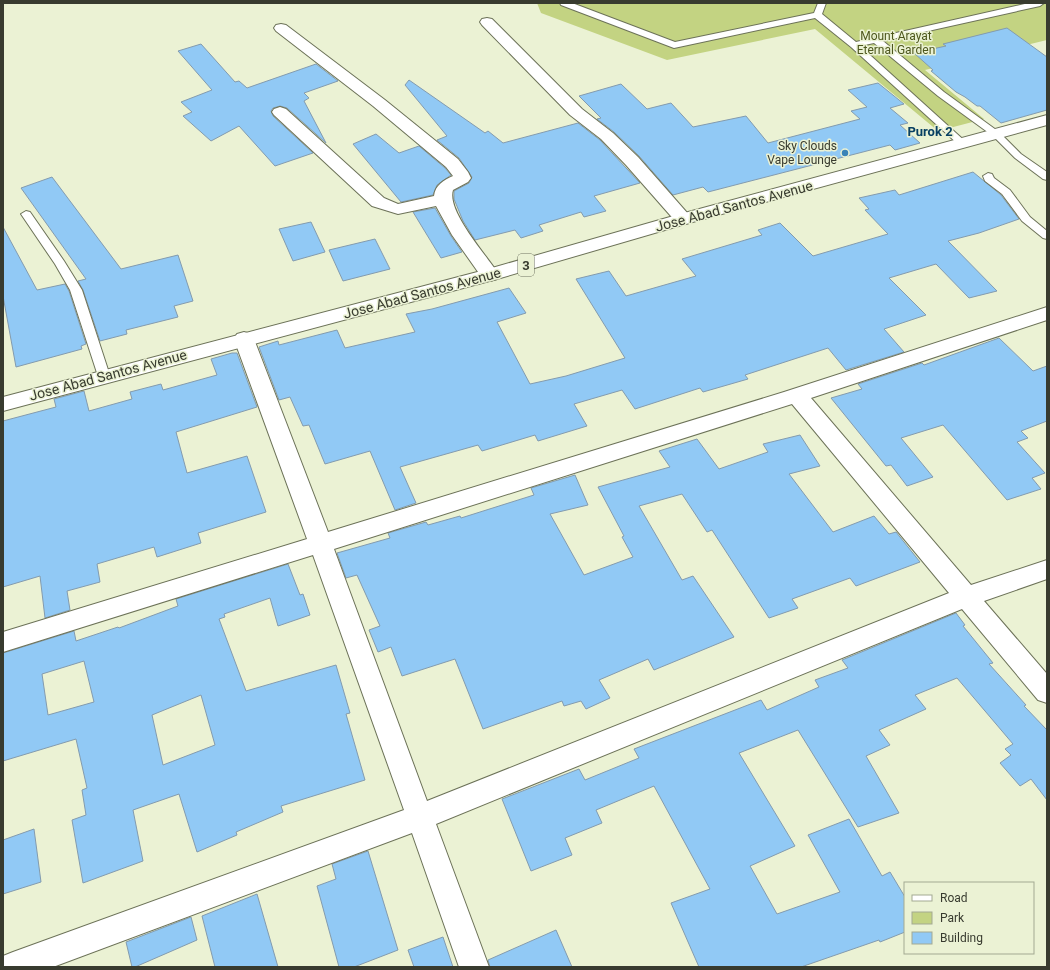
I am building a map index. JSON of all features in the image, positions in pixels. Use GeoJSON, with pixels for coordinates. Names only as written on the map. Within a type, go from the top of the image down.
{"type":"FeatureCollection","features":[{"type":"Feature","properties":{"kind":"main road"},"geometry":{"type":"LineString","coordinates":[[487,22],[576,112],[607,136],[632,161],[683,219]]}},
{"type":"Feature","properties":{"kind":"main road"},"geometry":{"type":"LineString","coordinates":[[281,28],[379,103],[452,163],[460,172],[462,178],[449,184],[443,193],[444,199],[454,225],[490,276]]}},
{"type":"Feature","properties":{"kind":"main road"},"geometry":{"type":"LineString","coordinates":[[280,112],[378,202],[398,209],[444,199]]}},
{"type":"Feature","properties":{"kind":"main road","name":"Jose Abad Santos Avenue"},"geometry":{"type":"LineString","coordinates":[[3,404],[104,376],[490,276],[683,219],[1047,120]]}},
{"type":"Feature","properties":{"kind":"main road"},"geometry":{"type":"LineString","coordinates":[[3,642],[321,545],[796,395],[1047,313]]}},
{"type":"Feature","properties":{"kind":"main road"},"geometry":{"type":"LineString","coordinates":[[244,340],[421,817],[474,967]]}},
{"type":"Feature","properties":{"kind":"main road"},"geometry":{"type":"LineString","coordinates":[[796,395],[1047,692]]}},
{"type":"Feature","properties":{"kind":"main road"},"geometry":{"type":"LineString","coordinates":[[13,967],[421,817],[966,597],[1047,569]]}},
{"type":"Feature","properties":{"kind":"lane"},"geometry":{"type":"LineString","coordinates":[[564,3],[674,45],[817,15]]}},
{"type":"Feature","properties":{"kind":"lane"},"geometry":{"type":"LineString","coordinates":[[817,15],[822,3]]}},
{"type":"Feature","properties":{"kind":"lane"},"geometry":{"type":"LineString","coordinates":[[854,45],[1040,3]]}},
{"type":"Feature","properties":{"kind":"lane"},"geometry":{"type":"LineString","coordinates":[[817,15],[854,45],[962,143]]}},
{"type":"Feature","properties":{"kind":"lane"},"geometry":{"type":"LineString","coordinates":[[876,40],[941,94],[996,134],[1018,156],[1047,177]]}},
{"type":"Feature","properties":{"kind":"lane"},"geometry":{"type":"LineString","coordinates":[[988,176],[989,179],[1006,192],[1026,219],[1047,236]]}},
{"type":"Feature","properties":{"kind":"lane"},"geometry":{"type":"LineString","coordinates":[[26,214],[60,263],[76,290],[104,376]]}},
{"type":"Feature","properties":{"kind":"green space","name":"Mount Arayat Eternal Garden"},"geometry":{"type":"Polygon","coordinates":[[[537,3],[1047,3],[1047,40],[925,70],[984,119],[938,131],[815,29],[667,60],[541,13],[537,3]]]}},
{"type":"Feature","properties":{"kind":"building"},"geometry":{"type":"Polygon","coordinates":[[[1007,28],[1047,57],[1047,110],[1001,123],[980,106],[977,106],[956,92],[931,71],[933,70],[914,53],[946,46],[943,44],[1007,28]]]}},
{"type":"Feature","properties":{"kind":"building"},"geometry":{"type":"Polygon","coordinates":[[[201,44],[235,82],[239,81],[247,88],[316,64],[338,81],[304,93],[309,98],[304,101],[326,143],[287,108],[280,106],[273,108],[271,111],[273,116],[313,153],[275,166],[239,126],[211,141],[183,116],[192,112],[181,102],[212,90],[178,51],[201,44]]]}},
{"type":"Feature","properties":{"kind":"building"},"geometry":{"type":"Polygon","coordinates":[[[409,80],[485,133],[488,131],[503,143],[578,123],[600,140],[640,183],[594,196],[606,211],[584,217],[581,212],[539,225],[543,231],[521,238],[515,230],[475,240],[463,221],[454,199],[454,191],[469,183],[472,177],[459,158],[437,140],[447,136],[405,85],[409,80]]]}},
{"type":"Feature","properties":{"kind":"building"},"geometry":{"type":"Polygon","coordinates":[[[878,83],[904,104],[890,108],[908,123],[900,125],[920,143],[895,150],[890,145],[708,192],[703,187],[673,195],[639,156],[614,132],[597,119],[601,118],[579,96],[621,84],[647,109],[671,103],[693,127],[746,116],[768,143],[860,119],[851,111],[867,107],[848,90],[878,83]]]}},
{"type":"Feature","properties":{"kind":"building"},"geometry":{"type":"Polygon","coordinates":[[[376,134],[399,153],[419,146],[451,175],[437,185],[433,195],[401,202],[353,144],[376,134]]]}},
{"type":"Feature","properties":{"kind":"building"},"geometry":{"type":"Polygon","coordinates":[[[973,172],[1001,195],[1019,219],[979,233],[948,241],[997,291],[969,298],[936,264],[889,278],[926,315],[884,329],[904,352],[846,370],[828,348],[745,375],[748,379],[703,392],[700,388],[635,409],[622,390],[574,404],[587,426],[538,441],[535,435],[482,451],[478,445],[400,467],[416,503],[395,510],[370,451],[325,464],[309,425],[303,426],[290,397],[279,400],[259,347],[278,341],[279,345],[337,330],[345,348],[415,332],[406,314],[432,309],[509,288],[526,313],[497,322],[530,384],[566,376],[625,358],[576,279],[609,271],[626,296],[696,276],[682,259],[762,235],[758,230],[780,223],[813,256],[888,234],[865,210],[869,209],[859,198],[895,190],[899,195],[973,172]]]}},
{"type":"Feature","properties":{"kind":"building"},"geometry":{"type":"Polygon","coordinates":[[[52,177],[121,269],[178,255],[193,301],[174,306],[178,317],[126,330],[127,334],[100,341],[83,290],[78,281],[86,279],[21,188],[52,177]]]}},
{"type":"Feature","properties":{"kind":"building"},"geometry":{"type":"Polygon","coordinates":[[[435,208],[462,252],[441,258],[413,212],[435,208]]]}},
{"type":"Feature","properties":{"kind":"building"},"geometry":{"type":"Polygon","coordinates":[[[311,222],[325,252],[293,261],[279,229],[311,222]]]}},
{"type":"Feature","properties":{"kind":"building"},"geometry":{"type":"Polygon","coordinates":[[[3,227],[37,290],[65,284],[69,291],[86,344],[81,346],[82,349],[16,367],[3,296],[3,227]]]}},
{"type":"Feature","properties":{"kind":"building"},"geometry":{"type":"Polygon","coordinates":[[[375,239],[390,269],[343,281],[329,250],[375,239]]]}},
{"type":"Feature","properties":{"kind":"building"},"geometry":{"type":"Polygon","coordinates":[[[999,338],[1033,371],[1047,366],[1047,421],[1021,431],[1028,438],[1017,442],[1045,473],[1032,478],[1041,489],[1007,500],[943,425],[901,438],[933,477],[907,486],[891,465],[886,466],[831,398],[862,389],[858,384],[922,363],[924,365],[999,338]]]}},
{"type":"Feature","properties":{"kind":"building"},"geometry":{"type":"Polygon","coordinates":[[[237,353],[257,407],[176,432],[187,473],[247,456],[266,512],[198,533],[201,543],[157,557],[154,547],[97,564],[100,582],[67,591],[70,610],[45,618],[40,576],[3,587],[3,421],[56,407],[54,399],[84,391],[89,411],[132,399],[130,392],[161,384],[163,390],[217,375],[211,359],[237,353]]]}},
{"type":"Feature","properties":{"kind":"building"},"geometry":{"type":"Polygon","coordinates":[[[800,435],[820,466],[789,474],[833,532],[874,516],[889,534],[896,532],[920,562],[856,586],[850,578],[792,599],[798,608],[769,618],[712,530],[707,532],[682,494],[639,506],[682,580],[693,576],[734,637],[654,670],[648,659],[599,680],[610,698],[586,709],[581,701],[564,706],[562,701],[483,729],[455,659],[402,676],[391,647],[378,652],[369,630],[380,626],[357,575],[346,578],[337,553],[390,538],[388,533],[426,522],[428,525],[460,516],[461,518],[534,495],[531,488],[575,475],[588,505],[550,514],[584,575],[633,557],[622,537],[624,536],[598,487],[670,467],[659,451],[697,439],[719,469],[768,452],[763,444],[800,435]]]}},
{"type":"Feature","properties":{"kind":"building"},"geometry":{"type":"Polygon","coordinates":[[[288,564],[300,595],[303,594],[310,615],[278,626],[270,598],[224,614],[225,617],[219,619],[246,691],[336,665],[350,713],[346,714],[365,780],[281,806],[283,812],[236,832],[237,835],[197,852],[179,794],[133,810],[143,861],[83,883],[72,820],[86,815],[82,790],[87,788],[76,739],[3,761],[3,653],[74,631],[76,641],[118,627],[119,628],[178,606],[176,599],[288,564]],[[84,661],[42,674],[48,715],[94,702],[84,661]],[[201,695],[152,715],[163,765],[215,745],[201,695]]]}},
{"type":"Feature","properties":{"kind":"building"},"geometry":{"type":"Polygon","coordinates":[[[956,613],[965,625],[963,626],[993,663],[989,664],[1026,705],[1024,706],[1047,730],[1047,800],[1031,779],[1020,786],[1000,763],[1011,755],[1005,749],[1013,744],[957,678],[915,695],[926,709],[879,730],[890,745],[866,756],[899,813],[858,827],[798,730],[739,753],[795,846],[750,866],[777,914],[840,892],[808,835],[849,819],[882,876],[890,872],[904,895],[904,932],[880,942],[879,940],[801,967],[699,967],[671,903],[710,889],[654,786],[596,810],[602,823],[565,838],[572,855],[531,871],[502,799],[579,769],[585,780],[639,758],[634,749],[761,700],[767,710],[819,687],[815,680],[848,668],[842,660],[956,613]]]}},
{"type":"Feature","properties":{"kind":"building"},"geometry":{"type":"Polygon","coordinates":[[[34,829],[41,882],[3,894],[3,840],[34,829]]]}},
{"type":"Feature","properties":{"kind":"building"},"geometry":{"type":"Polygon","coordinates":[[[368,851],[398,950],[354,967],[339,967],[317,886],[336,879],[332,864],[368,851]]]}},
{"type":"Feature","properties":{"kind":"building"},"geometry":{"type":"Polygon","coordinates":[[[257,894],[278,967],[215,967],[202,916],[257,894]]]}},
{"type":"Feature","properties":{"kind":"building"},"geometry":{"type":"Polygon","coordinates":[[[191,917],[197,940],[132,967],[126,942],[191,917]]]}},
{"type":"Feature","properties":{"kind":"building"},"geometry":{"type":"Polygon","coordinates":[[[556,930],[572,967],[490,967],[488,960],[556,930]]]}},
{"type":"Feature","properties":{"kind":"building"},"geometry":{"type":"Polygon","coordinates":[[[443,937],[453,967],[414,967],[408,950],[443,937]]]}},
{"type":"Feature","properties":{"kind":"place","name":"Sky Clouds Vape Lounge"},"geometry":{"type":"Point","coordinates":[845,153]}},
{"type":"Feature","properties":{"kind":"district","name":"Purok 2"},"geometry":{"type":"Point","coordinates":[930,131]}}]}
